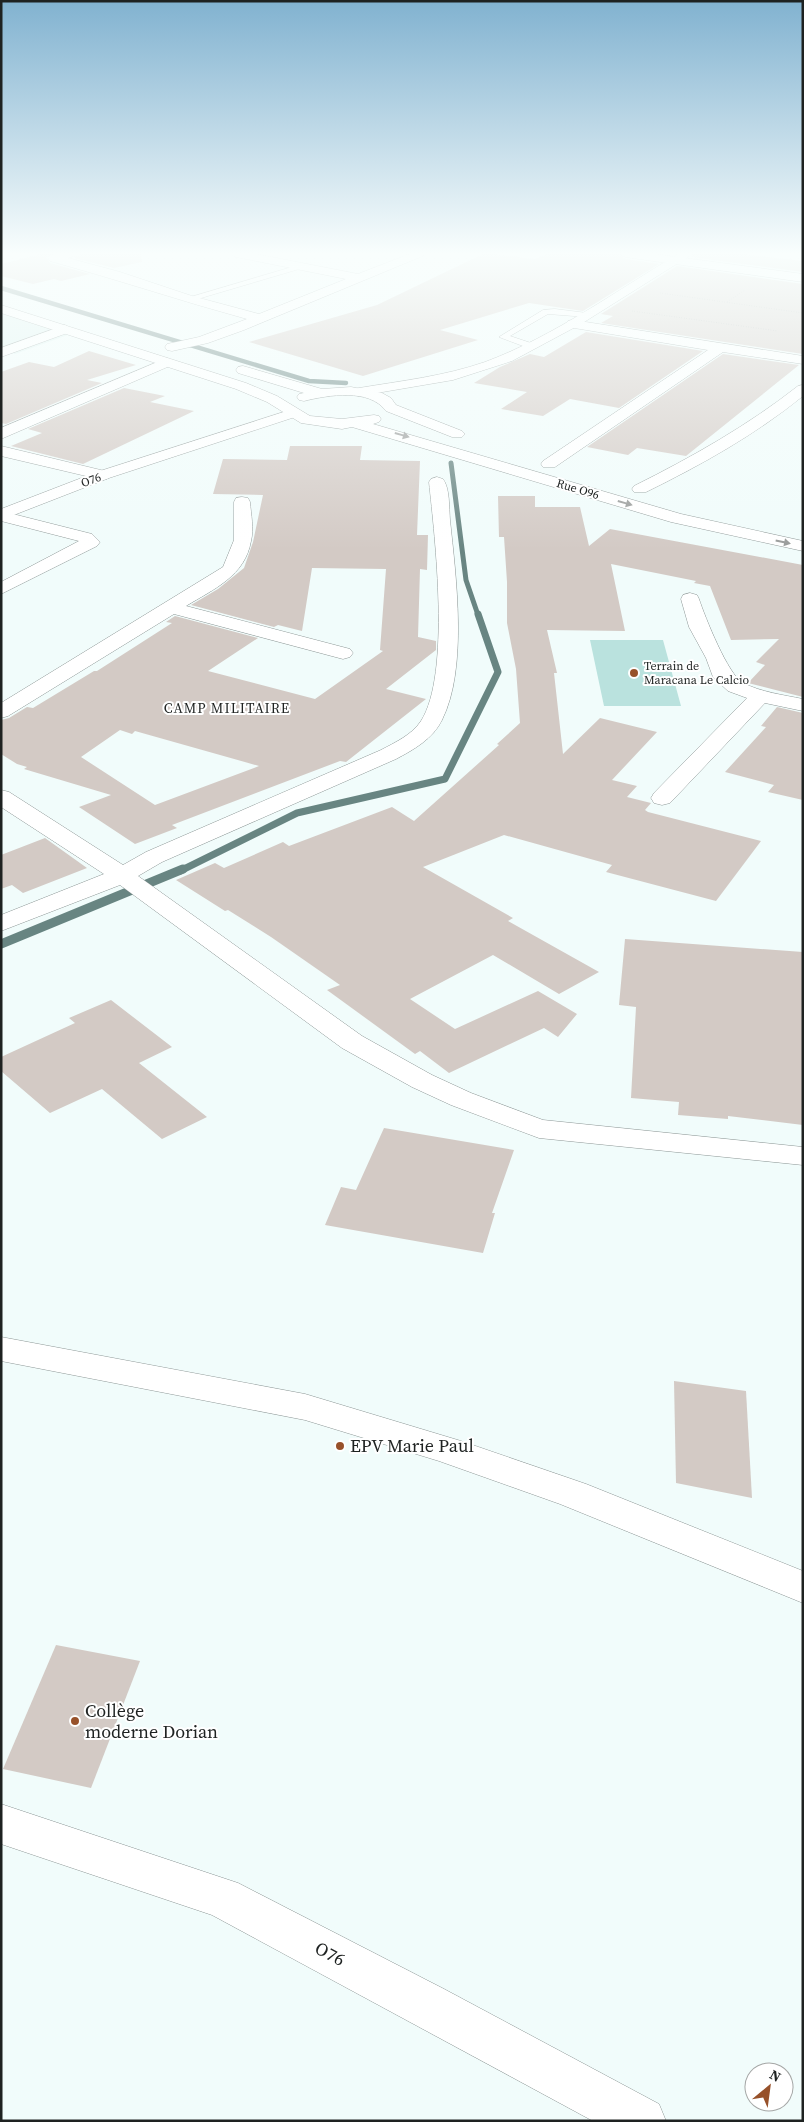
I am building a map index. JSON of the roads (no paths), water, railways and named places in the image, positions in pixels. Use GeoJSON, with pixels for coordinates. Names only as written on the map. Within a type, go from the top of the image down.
{"type":"FeatureCollection","features":[{"type":"Feature","properties":{"kind":"street"},"geometry":{"type":"LineString","coordinates":[[136,352],[241,386],[316,422]]}},
{"type":"Feature","properties":{"kind":"street"},"geometry":{"type":"LineString","coordinates":[[187,352],[196,355]]}},
{"type":"Feature","properties":{"kind":"street"},"geometry":{"type":"LineString","coordinates":[[292,411],[291,405],[302,398],[321,393],[359,392],[448,377],[498,362],[519,352]]}},
{"type":"Feature","properties":{"kind":"street"},"geometry":{"type":"LineString","coordinates":[[549,464],[714,352]]}},
{"type":"Feature","properties":{"kind":"street"},"geometry":{"type":"LineString","coordinates":[[748,352],[803,360]]}},
{"type":"Feature","properties":{"kind":"street"},"geometry":{"type":"LineString","coordinates":[[1,434],[167,362]]}},
{"type":"Feature","properties":{"kind":"street"},"geometry":{"type":"LineString","coordinates":[[234,367],[321,393]]}},
{"type":"Feature","properties":{"kind":"street"},"geometry":{"type":"LineString","coordinates":[[183,450],[316,422],[355,423],[384,416],[389,405],[448,377]]}},
{"type":"Feature","properties":{"kind":"street"},"geometry":{"type":"LineString","coordinates":[[640,490],[700,458],[779,409],[803,389]]}},
{"type":"Feature","properties":{"kind":"street"},"geometry":{"type":"LineString","coordinates":[[359,392],[376,396],[389,405],[470,439]]}},
{"type":"Feature","properties":{"kind":"street"},"geometry":{"type":"LineString","coordinates":[[779,409],[795,411]]}},
{"type":"Feature","properties":{"kind":"street"},"geometry":{"type":"LineString","coordinates":[[183,450],[292,411]]}},
{"type":"Feature","properties":{"kind":"street","name":"Rue O96"},"geometry":{"type":"LineString","coordinates":[[355,423],[677,518],[803,546]]}},
{"type":"Feature","properties":{"kind":"street","name":"O76"},"geometry":{"type":"LineString","coordinates":[[1,515],[103,476],[183,450]]}},
{"type":"Feature","properties":{"kind":"street"},"geometry":{"type":"LineString","coordinates":[[1,451],[103,476]]}},
{"type":"Feature","properties":{"kind":"street","name":"Rue O96"},"geometry":{"type":"LineString","coordinates":[[532,458],[567,469]]}},
{"type":"Feature","properties":{"kind":"street"},"geometry":{"type":"LineString","coordinates":[[1,924],[122,875],[154,857],[372,762],[407,745],[430,722],[442,696],[448,638],[444,529],[437,482]]}},
{"type":"Feature","properties":{"kind":"street","name":"Rue O96"},"geometry":{"type":"LineString","coordinates":[[622,484],[659,495]]}},
{"type":"Feature","properties":{"kind":"street"},"geometry":{"type":"LineString","coordinates":[[1,712],[230,570],[236,560],[243,540],[242,502]]}},
{"type":"Feature","properties":{"kind":"street"},"geometry":{"type":"LineString","coordinates":[[1,515],[86,538],[91,542],[1,590]]}},
{"type":"Feature","properties":{"kind":"street"},"geometry":{"type":"LineString","coordinates":[[690,599],[699,626],[716,658],[722,677],[735,687],[760,696],[803,705]]}},
{"type":"Feature","properties":{"kind":"street"},"geometry":{"type":"LineString","coordinates":[[171,608],[343,653]]}},
{"type":"Feature","properties":{"kind":"street"},"geometry":{"type":"LineString","coordinates":[[662,798],[760,696]]}},
{"type":"Feature","properties":{"kind":"street"},"geometry":{"type":"LineString","coordinates":[[7,805],[122,875],[352,1042],[422,1080],[502,1116],[548,1131],[803,1156]]}},
{"type":"Feature","properties":{"kind":"street"},"geometry":{"type":"LineString","coordinates":[[1,1349],[305,1407],[449,1451],[573,1494],[803,1587]]}},
{"type":"Feature","properties":{"kind":"street","name":"O76"},"geometry":{"type":"LineString","coordinates":[[1,1824],[223,1898],[428,2005],[642,2121]]}},
{"type":"Feature","properties":{"kind":"waterway"},"geometry":{"type":"LineString","coordinates":[[213,352],[309,381],[346,383]]}},
{"type":"Feature","properties":{"kind":"waterway"},"geometry":{"type":"LineString","coordinates":[[451,463],[466,580],[478,615]]}},
{"type":"Feature","properties":{"kind":"waterway"},"geometry":{"type":"LineString","coordinates":[[180,871],[297,813],[445,779],[498,672],[478,614]]}},
{"type":"Feature","properties":{"kind":"waterway"},"geometry":{"type":"LineString","coordinates":[[1,944],[183,869]]}},
{"type":"Feature","properties":{"kind":"place","name":"Terrain de Maracana Le Calcio"},"geometry":{"type":"Point","coordinates":[634,673]}},
{"type":"Feature","properties":{"kind":"place","name":"EPV Marie Paul"},"geometry":{"type":"Point","coordinates":[340,1446]}},
{"type":"Feature","properties":{"kind":"place","name":"Collège moderne Dorian"},"geometry":{"type":"Point","coordinates":[75,1721]}},
{"type":"Feature","properties":{"kind":"district","name":"CAMP MILITAIRE"},"geometry":{"type":"Point","coordinates":[227,708]}}]}
